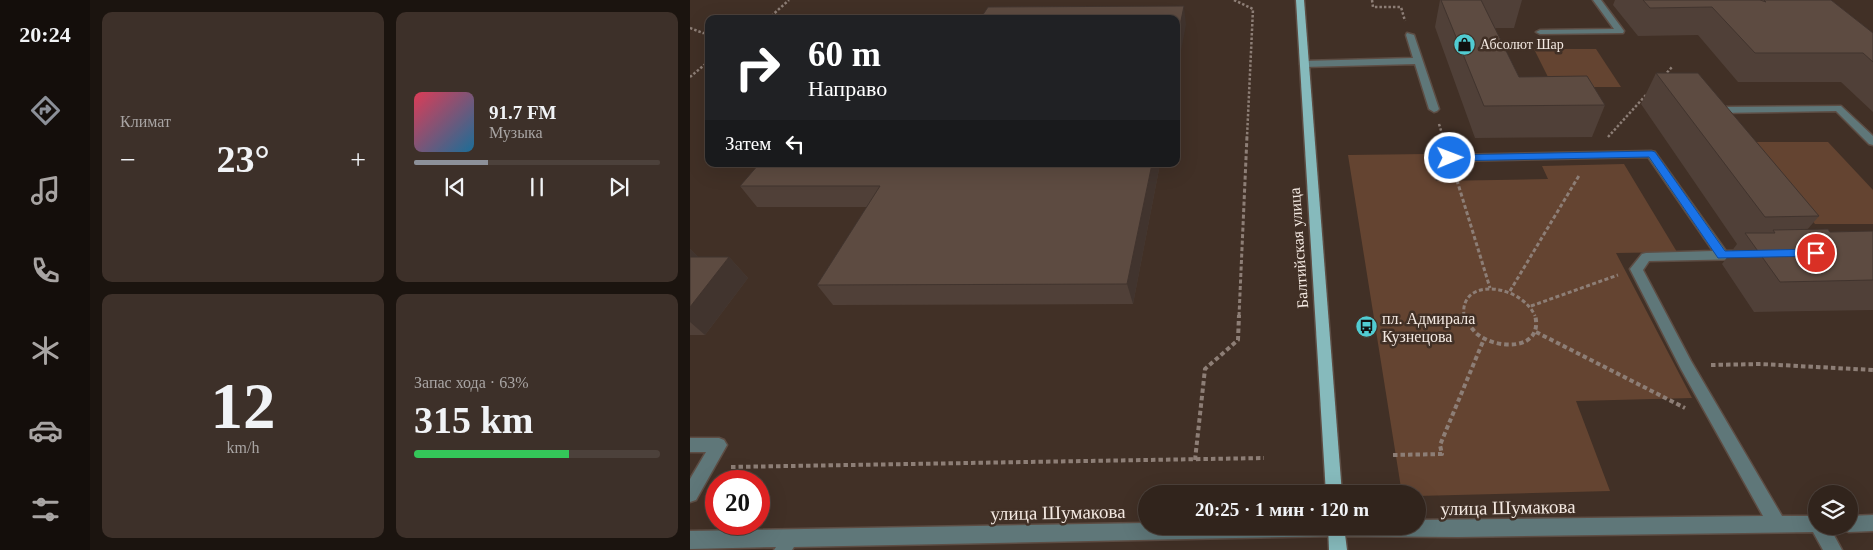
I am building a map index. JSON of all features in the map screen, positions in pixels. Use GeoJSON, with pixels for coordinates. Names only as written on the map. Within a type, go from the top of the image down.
{"type":"FeatureCollection","features":[{"type":"Feature","properties":{"kind":"main road","name":"Балтийская улица"},"geometry":{"type":"LineString","coordinates":[[1300,0],[1333,485]]}},
{"type":"Feature","properties":{"kind":"main road"},"geometry":{"type":"LineString","coordinates":[[1337,535],[1338,550]]}},
{"type":"Feature","properties":{"kind":"street"},"geometry":{"type":"LineString","coordinates":[[1540,32],[1620,31],[1597,0]]}},
{"type":"Feature","properties":{"kind":"street"},"geometry":{"type":"LineString","coordinates":[[1410,35],[1434,109]]}},
{"type":"Feature","properties":{"kind":"street"},"geometry":{"type":"LineString","coordinates":[[1304,64],[1418,61]]}},
{"type":"Feature","properties":{"kind":"street"},"geometry":{"type":"LineString","coordinates":[[1707,96],[1718,110],[1838,108],[1873,142]]}},
{"type":"Feature","properties":{"kind":"street"},"geometry":{"type":"LineString","coordinates":[[1450,158],[1652,154],[1722,255]]}},
{"type":"Feature","properties":{"kind":"street"},"geometry":{"type":"LineString","coordinates":[[1760,254],[1646,257],[1636,269],[1686,365],[1777,524]]}},
{"type":"Feature","properties":{"kind":"street"},"geometry":{"type":"LineString","coordinates":[[690,445],[719,445],[690,494]]}},
{"type":"Feature","properties":{"kind":"street"},"geometry":{"type":"LineString","coordinates":[[1858,524],[1873,523]]}},
{"type":"Feature","properties":{"kind":"street","name":"улица Шумакова"},"geometry":{"type":"LineString","coordinates":[[1426,528],[1808,525]]}},
{"type":"Feature","properties":{"kind":"street","name":"улица Шумакова"},"geometry":{"type":"LineString","coordinates":[[690,540],[786,544],[1138,533]]}},
{"type":"Feature","properties":{"kind":"street"},"geometry":{"type":"LineString","coordinates":[[1824,535],[1833,550]]}},
{"type":"Feature","properties":{"kind":"path"},"geometry":{"type":"LineString","coordinates":[[773,15],[790,0]]}},
{"type":"Feature","properties":{"kind":"path"},"geometry":{"type":"LineString","coordinates":[[1195,460],[1205,369],[1238,340],[1253,9],[1234,0]]}},
{"type":"Feature","properties":{"kind":"path"},"geometry":{"type":"LineString","coordinates":[[1372,0],[1373,8],[1401,7],[1410,35]]}},
{"type":"Feature","properties":{"kind":"path"},"geometry":{"type":"LineString","coordinates":[[690,28],[705,33]]}},
{"type":"Feature","properties":{"kind":"path"},"geometry":{"type":"LineString","coordinates":[[690,77],[705,64]]}},
{"type":"Feature","properties":{"kind":"path"},"geometry":{"type":"LineString","coordinates":[[1658,82],[1672,67]]}},
{"type":"Feature","properties":{"kind":"path"},"geometry":{"type":"LineString","coordinates":[[1510,291],[1591,155],[1652,89]]}},
{"type":"Feature","properties":{"kind":"path"},"geometry":{"type":"LineString","coordinates":[[1434,109],[1490,288]]}},
{"type":"Feature","properties":{"kind":"path"},"geometry":{"type":"LineString","coordinates":[[1531,306],[1636,269]]}},
{"type":"Feature","properties":{"kind":"path"},"geometry":{"type":"LineString","coordinates":[[1490,288],[1510,291],[1521,297],[1531,306],[1538,323],[1536,332],[1530,339],[1521,344],[1509,346],[1496,344],[1473,332],[1466,323],[1463,313],[1464,304],[1469,297],[1476,291],[1490,288]]}},
{"type":"Feature","properties":{"kind":"path"},"geometry":{"type":"LineString","coordinates":[[1536,332],[1686,408]]}},
{"type":"Feature","properties":{"kind":"path"},"geometry":{"type":"LineString","coordinates":[[1393,455],[1442,454],[1440,445],[1484,339]]}},
{"type":"Feature","properties":{"kind":"path"},"geometry":{"type":"LineString","coordinates":[[1686,365],[1761,364],[1873,370]]}},
{"type":"Feature","properties":{"kind":"path"},"geometry":{"type":"LineString","coordinates":[[706,468],[1264,458]]}},
{"type":"Feature","properties":{"kind":"shaded area"},"geometry":{"type":"Polygon","coordinates":[[[1534,49],[1596,49],[1621,87],[1553,87],[1534,49]]]}},
{"type":"Feature","properties":{"kind":"shaded area"},"geometry":{"type":"Polygon","coordinates":[[[1749,142],[1828,142],[1873,190],[1873,224],[1815,224],[1749,142]]]}},
{"type":"Feature","properties":{"kind":"shaded area"},"geometry":{"type":"Polygon","coordinates":[[[1427,154],[1436,181],[1548,179],[1542,166],[1624,164],[1677,252],[1616,253],[1692,398],[1576,401],[1610,491],[1426,496],[1426,485],[1401,485],[1348,155],[1427,154]]]}},
{"type":"Feature","properties":{"kind":"building"},"geometry":{"type":"Polygon","coordinates":[[[1441,0],[1481,0],[1519,77],[1587,76],[1605,105],[1484,106],[1441,0]]]}},
{"type":"Feature","properties":{"kind":"building"},"geometry":{"type":"Polygon","coordinates":[[[1643,0],[1760,0],[1766,2],[1764,0],[1831,0],[1873,33],[1873,62],[1863,53],[1755,53],[1712,7],[1650,8],[1643,0]]]}},
{"type":"Feature","properties":{"kind":"building"},"geometry":{"type":"Polygon","coordinates":[[[1184,6],[1180,26],[1180,15],[983,15],[988,7],[1184,6]]]}},
{"type":"Feature","properties":{"kind":"building"},"geometry":{"type":"Polygon","coordinates":[[[1656,73],[1698,73],[1819,216],[1765,217],[1656,73]]]}},
{"type":"Feature","properties":{"kind":"building"},"geometry":{"type":"Polygon","coordinates":[[[756,167],[1151,167],[1127,284],[817,285],[880,186],[740,186],[756,167]]]}},
{"type":"Feature","properties":{"kind":"building"},"geometry":{"type":"Polygon","coordinates":[[[1828,229],[1830,232],[1873,231],[1873,280],[1780,282],[1745,233],[1775,233],[1773,230],[1828,229]]]}},
{"type":"Feature","properties":{"kind":"building"},"geometry":{"type":"Polygon","coordinates":[[[690,257],[729,257],[690,307],[690,257]]]}},
{"type":"Feature","properties":{"kind":"place","name":"Абсолют Шар"},"geometry":{"type":"Point","coordinates":[1464,44]}},
{"type":"Feature","properties":{"kind":"place","name":"пл. Адмирала Кузнецова"},"geometry":{"type":"Point","coordinates":[1366,327]}},
{"type":"Feature","properties":{"kind":"route"},"geometry":{"type":"LineString","coordinates":[[1450,158],[1652,154],[1722,255],[1816,253]]}}]}
